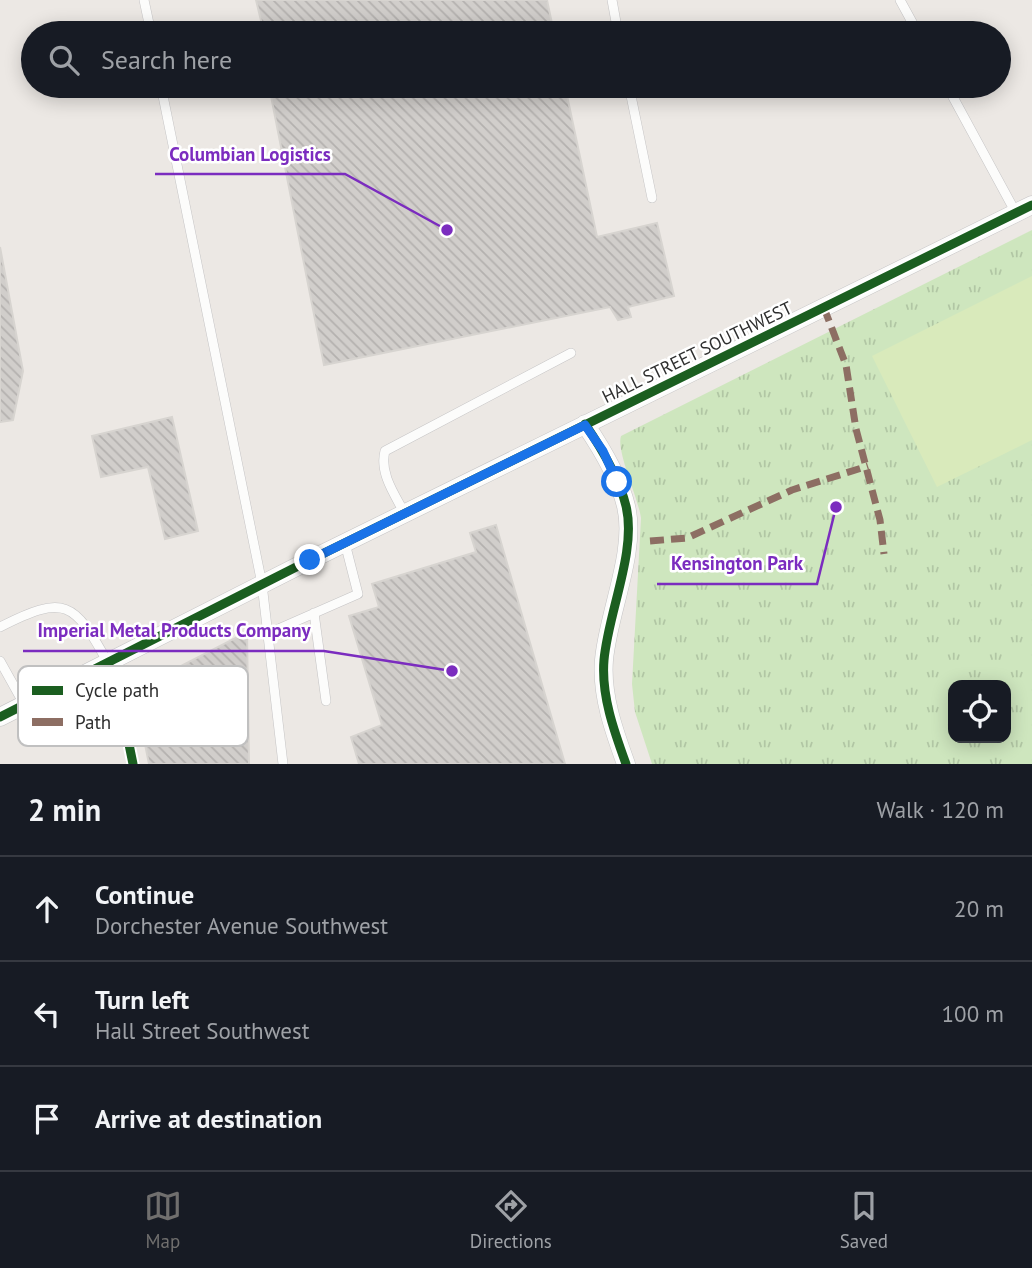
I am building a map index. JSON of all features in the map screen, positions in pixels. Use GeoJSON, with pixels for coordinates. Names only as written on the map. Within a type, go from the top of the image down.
{"type":"FeatureCollection","features":[{"type":"Feature","properties":{"kind":"street","name":"HALL STREET SOUTHWEST"},"geometry":{"type":"LineString","coordinates":[[102,666],[262,584],[1024,209]]}},
{"type":"Feature","properties":{"kind":"street"},"geometry":{"type":"LineString","coordinates":[[585,425],[603,451],[626,507],[627,538],[604,661],[610,719],[626,764]]}},
{"type":"Feature","properties":{"kind":"street","name":"HALL STREET SOUTHWEST"},"geometry":{"type":"LineString","coordinates":[[0,717],[18,707]]}},
{"type":"Feature","properties":{"kind":"lane"},"geometry":{"type":"LineString","coordinates":[[144,0],[148,21]]}},
{"type":"Feature","properties":{"kind":"lane"},"geometry":{"type":"LineString","coordinates":[[612,0],[616,21]]}},
{"type":"Feature","properties":{"kind":"lane"},"geometry":{"type":"LineString","coordinates":[[900,0],[911,21]]}},
{"type":"Feature","properties":{"kind":"lane"},"geometry":{"type":"LineString","coordinates":[[163,98],[262,584],[283,764]]}},
{"type":"Feature","properties":{"kind":"lane"},"geometry":{"type":"LineString","coordinates":[[631,98],[652,198]]}},
{"type":"Feature","properties":{"kind":"lane"},"geometry":{"type":"LineString","coordinates":[[955,98],[1024,209]]}},
{"type":"Feature","properties":{"kind":"lane"},"geometry":{"type":"LineString","coordinates":[[405,514],[387,478],[383,460],[385,451],[571,353]]}},
{"type":"Feature","properties":{"kind":"lane"},"geometry":{"type":"LineString","coordinates":[[269,633],[358,594],[345,543]]}},
{"type":"Feature","properties":{"kind":"lane"},"geometry":{"type":"LineString","coordinates":[[0,627],[25,614],[58,605],[78,614],[108,663]]}},
{"type":"Feature","properties":{"kind":"lane"},"geometry":{"type":"LineString","coordinates":[[314,613],[326,701]]}},
{"type":"Feature","properties":{"kind":"lane"},"geometry":{"type":"LineString","coordinates":[[0,661],[18,693]]}},
{"type":"Feature","properties":{"kind":"green space"},"geometry":{"type":"Polygon","coordinates":[[[1032,230],[1032,764],[652,764],[635,712],[632,684],[641,518],[620,443],[621,436],[1032,230]]]}},
{"type":"Feature","properties":{"kind":"green space"},"geometry":{"type":"Polygon","coordinates":[[[1032,276],[1032,440],[937,487],[872,356],[1032,276]]]}},
{"type":"Feature","properties":{"kind":"building"},"geometry":{"type":"Polygon","coordinates":[[[256,0],[547,0],[551,21],[261,21],[256,0]]]}},
{"type":"Feature","properties":{"kind":"building"},"geometry":{"type":"Polygon","coordinates":[[[271,98],[568,98],[597,237],[657,223],[674,296],[628,307],[631,317],[618,320],[610,307],[324,365],[271,98]]]}},
{"type":"Feature","properties":{"kind":"building"},"geometry":{"type":"Polygon","coordinates":[[[0,247],[23,371],[13,420],[0,422],[0,247]]]}},
{"type":"Feature","properties":{"kind":"building"},"geometry":{"type":"Polygon","coordinates":[[[172,417],[198,531],[165,539],[148,467],[101,477],[92,436],[172,417]]]}},
{"type":"Feature","properties":{"kind":"building"},"geometry":{"type":"Polygon","coordinates":[[[496,525],[565,764],[359,764],[351,737],[382,725],[349,616],[379,607],[372,584],[476,552],[470,533],[496,525]]]}},
{"type":"Feature","properties":{"kind":"building"},"geometry":{"type":"Polygon","coordinates":[[[247,632],[248,666],[181,666],[247,632]]]}},
{"type":"Feature","properties":{"kind":"building"},"geometry":{"type":"Polygon","coordinates":[[[248,698],[249,764],[149,764],[145,746],[248,746],[248,698]]]}},
{"type":"Feature","properties":{"kind":"marked path"},"geometry":{"type":"LineString","coordinates":[[824,308],[846,365],[856,429],[880,520],[884,554]]}},
{"type":"Feature","properties":{"kind":"marked path"},"geometry":{"type":"LineString","coordinates":[[650,541],[687,538],[792,490],[868,466]]}},
{"type":"Feature","properties":{"kind":"cycle path"},"geometry":{"type":"LineString","coordinates":[[101,666],[310,560],[1032,205]]}},
{"type":"Feature","properties":{"kind":"cycle path"},"geometry":{"type":"LineString","coordinates":[[585,424],[604,453],[626,506],[628,542],[604,660],[604,686],[609,713],[626,764]]}},
{"type":"Feature","properties":{"kind":"cycle path"},"geometry":{"type":"LineString","coordinates":[[0,717],[18,708]]}},
{"type":"Feature","properties":{"kind":"cycle path"},"geometry":{"type":"LineString","coordinates":[[129,746],[133,764]]}},
{"type":"Feature","properties":{"kind":"place","name":"Columbian Logistics"},"geometry":{"type":"Point","coordinates":[447,230]}},
{"type":"Feature","properties":{"kind":"place","name":"Kensington Park"},"geometry":{"type":"Point","coordinates":[836,507]}},
{"type":"Feature","properties":{"kind":"place","name":"Imperial Metal Products Company"},"geometry":{"type":"Point","coordinates":[452,671]}},
{"type":"Feature","properties":{"kind":"route"},"geometry":{"type":"LineString","coordinates":[[310,560],[585,425],[603,451],[617,482]]}}]}
